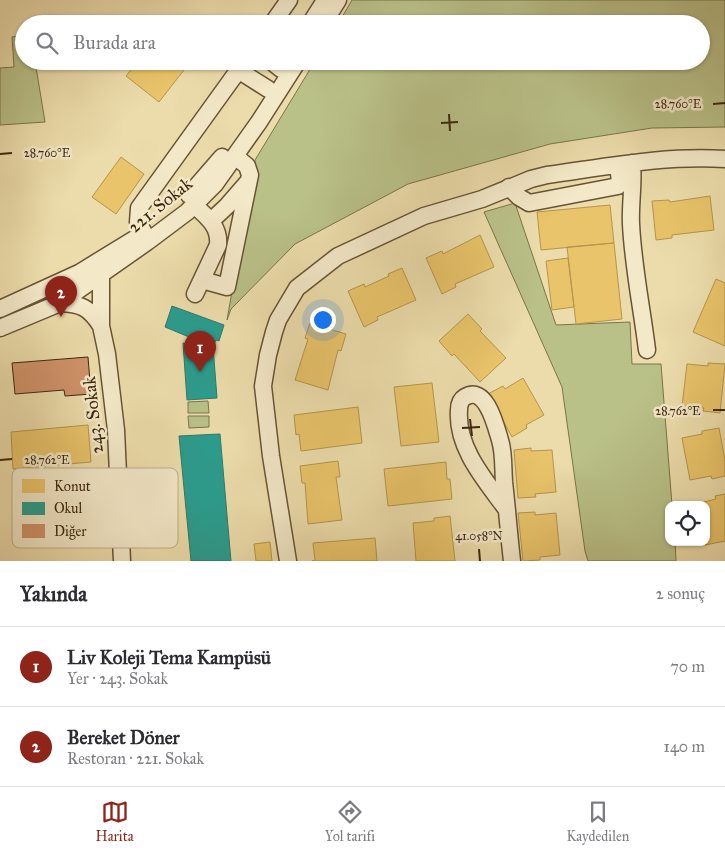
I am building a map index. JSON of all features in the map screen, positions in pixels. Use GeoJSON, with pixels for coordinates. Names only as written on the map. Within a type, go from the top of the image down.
{"type":"FeatureCollection","features":[{"type":"Feature","properties":{"kind":"street"},"geometry":{"type":"LineString","coordinates":[[278,15],[289,0]]}},
{"type":"Feature","properties":{"kind":"street"},"geometry":{"type":"LineString","coordinates":[[319,8],[338,0]]}},
{"type":"Feature","properties":{"kind":"street"},"geometry":{"type":"LineString","coordinates":[[144,233],[138,222],[139,208],[239,70]]}},
{"type":"Feature","properties":{"kind":"street"},"geometry":{"type":"LineString","coordinates":[[247,70],[268,89]]}},
{"type":"Feature","properties":{"kind":"street","name":"221. Sokak"},"geometry":{"type":"LineString","coordinates":[[0,309],[79,272],[156,226],[198,186],[231,146],[268,89],[276,70]]}},
{"type":"Feature","properties":{"kind":"street","name":"221. Sokak"},"geometry":{"type":"LineString","coordinates":[[0,328],[60,303],[147,242],[194,205],[215,184],[292,70]]}},
{"type":"Feature","properties":{"kind":"street"},"geometry":{"type":"LineString","coordinates":[[194,205],[213,224],[218,237],[218,245],[198,287],[227,286],[249,170],[235,156]]}},
{"type":"Feature","properties":{"kind":"street"},"geometry":{"type":"LineString","coordinates":[[288,561],[271,456],[263,386],[268,355],[278,320],[297,288],[338,256],[424,216],[482,198],[531,178],[625,164],[696,157],[725,159]]}},
{"type":"Feature","properties":{"kind":"street"},"geometry":{"type":"LineString","coordinates":[[509,187],[519,197],[529,203],[618,186],[625,164]]}},
{"type":"Feature","properties":{"kind":"street"},"geometry":{"type":"LineString","coordinates":[[625,164],[634,182],[631,199],[631,225],[647,350]]}},
{"type":"Feature","properties":{"kind":"street"},"geometry":{"type":"LineString","coordinates":[[213,224],[248,182]]}},
{"type":"Feature","properties":{"kind":"street"},"geometry":{"type":"LineString","coordinates":[[213,224],[238,231]]}},
{"type":"Feature","properties":{"kind":"street","name":"243. Sokak"},"geometry":{"type":"LineString","coordinates":[[101,275],[101,326],[107,354],[116,430],[118,468]]}},
{"type":"Feature","properties":{"kind":"street","name":"243. Sokak"},"geometry":{"type":"LineString","coordinates":[[60,303],[74,304],[86,308],[94,315],[101,326]]}},
{"type":"Feature","properties":{"kind":"street"},"geometry":{"type":"LineString","coordinates":[[507,510],[482,475],[464,445],[459,411],[460,402],[465,397],[476,395],[483,398],[501,442],[512,561]]}},
{"type":"Feature","properties":{"kind":"street","name":"243. Sokak"},"geometry":{"type":"LineString","coordinates":[[121,548],[122,561]]}},
{"type":"Feature","properties":{"kind":"green space"},"geometry":{"type":"Polygon","coordinates":[[[352,0],[725,0],[725,127],[652,128],[550,144],[408,184],[295,244],[231,309],[227,320],[255,160],[310,70],[710,70],[710,15],[343,15],[352,0]]]}},
{"type":"Feature","properties":{"kind":"green space"},"geometry":{"type":"Polygon","coordinates":[[[15,36],[15,70],[36,70],[45,122],[0,125],[0,68],[14,67],[12,37],[15,36]]]}},
{"type":"Feature","properties":{"kind":"green space"},"geometry":{"type":"Polygon","coordinates":[[[515,203],[556,325],[630,322],[632,364],[661,364],[672,501],[665,501],[665,546],[675,546],[676,561],[588,561],[562,387],[484,212],[515,203]]]}},
{"type":"Feature","properties":{"kind":"green space"},"geometry":{"type":"Polygon","coordinates":[[[208,401],[209,413],[188,413],[188,402],[208,401]]]}},
{"type":"Feature","properties":{"kind":"green space"},"geometry":{"type":"Polygon","coordinates":[[[188,416],[209,416],[209,427],[189,428],[188,416]]]}},
{"type":"Feature","properties":{"kind":"building: Konut"},"geometry":{"type":"Polygon","coordinates":[[[131,70],[184,70],[159,102],[126,76],[131,70]]]}},
{"type":"Feature","properties":{"kind":"building: Konut"},"geometry":{"type":"Polygon","coordinates":[[[121,157],[144,174],[116,214],[92,197],[121,157]]]}},
{"type":"Feature","properties":{"kind":"building: Konut"},"geometry":{"type":"Polygon","coordinates":[[[710,196],[714,230],[672,235],[672,238],[656,240],[652,201],[669,200],[670,202],[710,196]]]}},
{"type":"Feature","properties":{"kind":"building: Konut"},"geometry":{"type":"Polygon","coordinates":[[[610,205],[614,243],[541,250],[537,212],[610,205]]]}},
{"type":"Feature","properties":{"kind":"building: Konut"},"geometry":{"type":"Polygon","coordinates":[[[480,235],[494,267],[455,284],[456,287],[442,294],[426,258],[442,251],[443,254],[480,235]]]}},
{"type":"Feature","properties":{"kind":"building: Konut"},"geometry":{"type":"Polygon","coordinates":[[[614,243],[622,319],[576,324],[567,247],[614,243]]]}},
{"type":"Feature","properties":{"kind":"building: Konut"},"geometry":{"type":"Polygon","coordinates":[[[568,258],[574,307],[552,310],[546,261],[568,258]]]}},
{"type":"Feature","properties":{"kind":"building: Konut"},"geometry":{"type":"Polygon","coordinates":[[[402,268],[416,300],[377,317],[378,320],[364,327],[348,291],[364,284],[365,287],[402,268]]]}},
{"type":"Feature","properties":{"kind":"building: Konut"},"geometry":{"type":"Polygon","coordinates":[[[716,279],[725,283],[725,346],[693,332],[716,279]]]}},
{"type":"Feature","properties":{"kind":"building: Konut"},"geometry":{"type":"Polygon","coordinates":[[[468,314],[482,329],[480,331],[506,358],[480,382],[439,341],[468,314]]]}},
{"type":"Feature","properties":{"kind":"building: Konut"},"geometry":{"type":"Polygon","coordinates":[[[310,323],[346,334],[341,351],[338,350],[328,390],[295,380],[308,339],[305,338],[310,323]]]}},
{"type":"Feature","properties":{"kind":"building: Konut"},"geometry":{"type":"Polygon","coordinates":[[[708,363],[725,364],[720,413],[703,411],[704,408],[682,406],[687,364],[708,366],[708,363]]]}},
{"type":"Feature","properties":{"kind":"building: Konut"},"geometry":{"type":"Polygon","coordinates":[[[523,378],[544,415],[526,425],[527,428],[512,437],[488,394],[503,386],[505,389],[523,378]]]}},
{"type":"Feature","properties":{"kind":"building: Konut"},"geometry":{"type":"Polygon","coordinates":[[[432,383],[439,442],[401,446],[394,387],[432,383]]]}},
{"type":"Feature","properties":{"kind":"building: Konut"},"geometry":{"type":"Polygon","coordinates":[[[358,407],[362,443],[301,451],[299,434],[296,435],[294,415],[358,407]]]}},
{"type":"Feature","properties":{"kind":"building: Konut"},"geometry":{"type":"Polygon","coordinates":[[[88,425],[91,462],[13,468],[11,432],[88,425]]]}},
{"type":"Feature","properties":{"kind":"building: Konut"},"geometry":{"type":"Polygon","coordinates":[[[719,428],[725,460],[725,476],[712,479],[711,476],[690,480],[682,438],[702,434],[702,431],[719,428]]]}},
{"type":"Feature","properties":{"kind":"building: Konut"},"geometry":{"type":"Polygon","coordinates":[[[531,448],[531,451],[552,450],[556,492],[535,494],[536,497],[518,498],[514,450],[531,448]]]}},
{"type":"Feature","properties":{"kind":"building: Konut"},"geometry":{"type":"Polygon","coordinates":[[[338,461],[340,477],[336,477],[342,520],[308,524],[305,483],[302,483],[300,466],[338,461]]]}},
{"type":"Feature","properties":{"kind":"building: Konut"},"geometry":{"type":"Polygon","coordinates":[[[446,462],[447,479],[450,479],[452,499],[388,506],[384,469],[446,462]]]}},
{"type":"Feature","properties":{"kind":"building: Konut"},"geometry":{"type":"Polygon","coordinates":[[[725,494],[725,541],[710,544],[710,501],[708,501],[716,499],[715,496],[725,494]]]}},
{"type":"Feature","properties":{"kind":"building: Konut"},"geometry":{"type":"Polygon","coordinates":[[[535,512],[535,515],[556,513],[560,555],[540,557],[540,560],[523,561],[518,513],[535,512]]]}},
{"type":"Feature","properties":{"kind":"building: Konut"},"geometry":{"type":"Polygon","coordinates":[[[450,516],[455,561],[416,561],[413,523],[434,521],[434,518],[450,516]]]}},
{"type":"Feature","properties":{"kind":"building: Konut"},"geometry":{"type":"Polygon","coordinates":[[[375,538],[377,561],[312,561],[315,560],[313,543],[375,538]]]}},
{"type":"Feature","properties":{"kind":"building: Konut"},"geometry":{"type":"Polygon","coordinates":[[[270,542],[272,561],[256,561],[254,544],[270,542]]]}},
{"type":"Feature","properties":{"kind":"building: Okul"},"geometry":{"type":"Polygon","coordinates":[[[172,306],[224,325],[219,341],[216,340],[213,346],[217,398],[187,400],[183,343],[188,344],[189,337],[165,327],[172,306]]]}},
{"type":"Feature","properties":{"kind":"building: Okul"},"geometry":{"type":"Polygon","coordinates":[[[220,434],[231,561],[191,561],[179,436],[220,434]]]}},
{"type":"Feature","properties":{"kind":"building: Diğer"},"geometry":{"type":"Polygon","coordinates":[[[88,357],[91,394],[65,396],[64,390],[15,394],[12,363],[88,357]]]}},
{"type":"Feature","properties":{"kind":"place","name":"Bereket Döner"},"geometry":{"type":"Point","coordinates":[61,317]}},
{"type":"Feature","properties":{"kind":"place","name":"Liv Koleji Tema Kampüsü"},"geometry":{"type":"Point","coordinates":[200,372]}}]}
